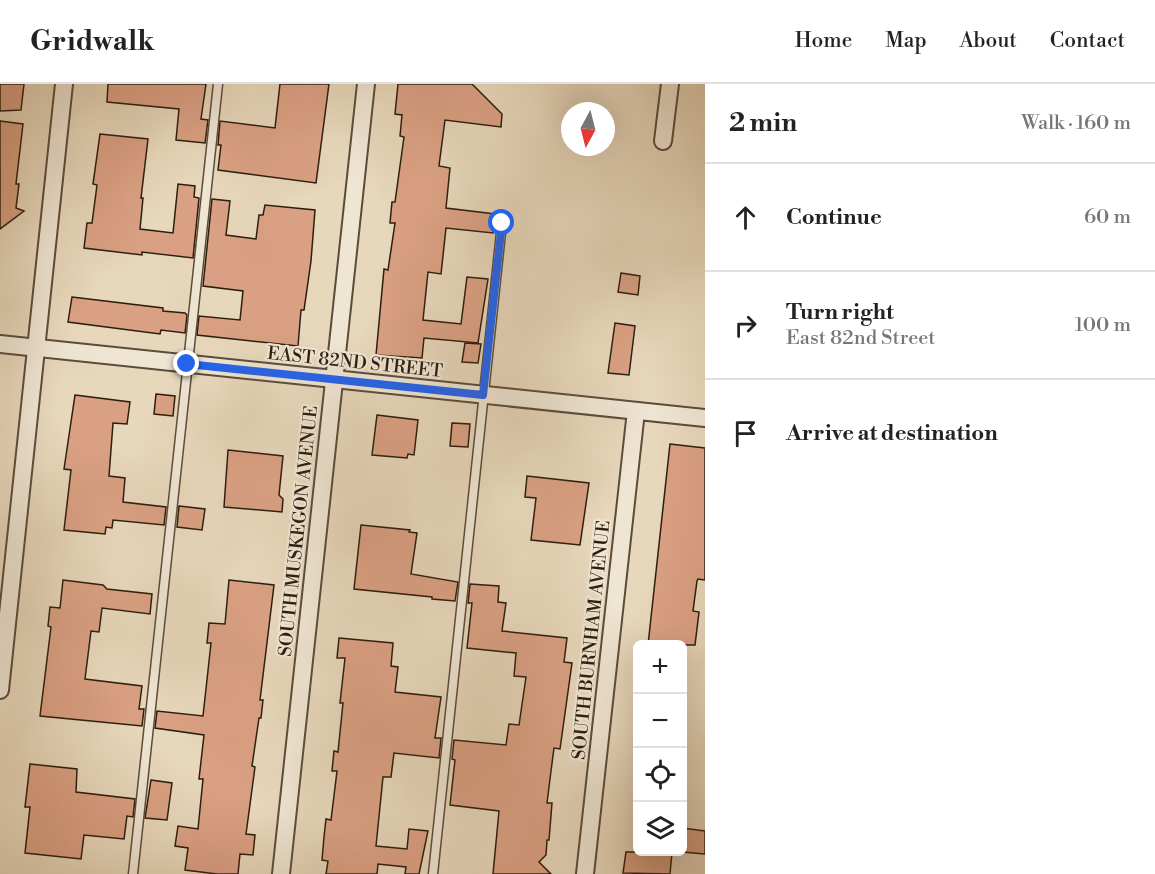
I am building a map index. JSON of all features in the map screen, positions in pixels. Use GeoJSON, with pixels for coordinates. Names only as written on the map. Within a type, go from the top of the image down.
{"type":"FeatureCollection","features":[{"type":"Feature","properties":{"kind":"street"},"geometry":{"type":"LineString","coordinates":[[0,690],[64,84]]}},
{"type":"Feature","properties":{"kind":"street","name":"SOUTH MUSKEGON AVENUE"},"geometry":{"type":"LineString","coordinates":[[281,874],[366,84]]}},
{"type":"Feature","properties":{"kind":"street"},"geometry":{"type":"LineString","coordinates":[[663,141],[670,84]]}},
{"type":"Feature","properties":{"kind":"street","name":"EAST 82ND STREET"},"geometry":{"type":"LineString","coordinates":[[0,344],[705,418]]}},
{"type":"Feature","properties":{"kind":"street","name":"SOUTH BURNHAM AVENUE"},"geometry":{"type":"LineString","coordinates":[[585,874],[636,411]]}},
{"type":"Feature","properties":{"kind":"lane"},"geometry":{"type":"LineString","coordinates":[[134,874],[218,84]]}},
{"type":"Feature","properties":{"kind":"lane"},"geometry":{"type":"LineString","coordinates":[[433,874],[502,223]]}},
{"type":"Feature","properties":{"kind":"building"},"geometry":{"type":"Polygon","coordinates":[[[0,84],[24,84],[21,110],[0,111],[0,84]]]}},
{"type":"Feature","properties":{"kind":"building"},"geometry":{"type":"Polygon","coordinates":[[[108,84],[206,84],[201,119],[208,120],[205,143],[176,140],[179,109],[107,102],[108,84]]]}},
{"type":"Feature","properties":{"kind":"building"},"geometry":{"type":"Polygon","coordinates":[[[280,84],[329,84],[316,183],[218,170],[221,145],[218,145],[220,121],[275,128],[280,84]]]}},
{"type":"Feature","properties":{"kind":"building"},"geometry":{"type":"Polygon","coordinates":[[[398,84],[472,84],[502,114],[501,127],[445,120],[439,166],[450,168],[446,208],[495,214],[493,233],[446,228],[441,274],[428,272],[423,320],[461,324],[467,277],[488,279],[478,343],[424,338],[422,358],[376,355],[384,269],[388,270],[395,223],[390,223],[392,202],[395,202],[404,137],[400,136],[402,115],[395,114],[398,84]]]}},
{"type":"Feature","properties":{"kind":"building"},"geometry":{"type":"Polygon","coordinates":[[[0,121],[23,124],[16,184],[19,184],[16,208],[24,211],[0,229],[0,121]]]}},
{"type":"Feature","properties":{"kind":"building"},"geometry":{"type":"Polygon","coordinates":[[[100,134],[148,139],[140,229],[173,233],[178,184],[195,186],[194,197],[199,198],[193,258],[84,248],[87,223],[92,223],[97,185],[93,184],[100,134]]]}},
{"type":"Feature","properties":{"kind":"building"},"geometry":{"type":"Polygon","coordinates":[[[212,199],[230,201],[226,235],[256,239],[259,215],[263,215],[265,205],[315,210],[311,261],[304,310],[301,310],[298,346],[197,335],[199,316],[240,320],[243,291],[203,286],[212,199]]]}},
{"type":"Feature","properties":{"kind":"building"},"geometry":{"type":"Polygon","coordinates":[[[621,273],[640,276],[638,295],[618,292],[621,273]]]}},
{"type":"Feature","properties":{"kind":"building"},"geometry":{"type":"Polygon","coordinates":[[[72,297],[163,308],[163,311],[185,313],[187,315],[185,333],[161,330],[160,334],[68,322],[72,297]]]}},
{"type":"Feature","properties":{"kind":"building"},"geometry":{"type":"Polygon","coordinates":[[[615,323],[635,326],[629,375],[608,373],[615,323]]]}},
{"type":"Feature","properties":{"kind":"building"},"geometry":{"type":"Polygon","coordinates":[[[465,343],[481,344],[478,363],[462,362],[465,343]]]}},
{"type":"Feature","properties":{"kind":"building"},"geometry":{"type":"Polygon","coordinates":[[[156,394],[175,396],[173,416],[154,414],[156,394]]]}},
{"type":"Feature","properties":{"kind":"building"},"geometry":{"type":"Polygon","coordinates":[[[75,395],[130,402],[127,424],[113,423],[109,476],[125,478],[123,502],[166,507],[164,525],[113,520],[112,528],[106,527],[105,534],[64,530],[71,470],[64,469],[75,395]]]}},
{"type":"Feature","properties":{"kind":"building"},"geometry":{"type":"Polygon","coordinates":[[[377,415],[418,420],[414,455],[408,454],[407,458],[372,455],[377,415]]]}},
{"type":"Feature","properties":{"kind":"building"},"geometry":{"type":"Polygon","coordinates":[[[452,423],[470,424],[468,447],[450,446],[452,423]]]}},
{"type":"Feature","properties":{"kind":"building"},"geometry":{"type":"Polygon","coordinates":[[[670,444],[705,448],[705,580],[698,579],[697,581],[693,611],[699,612],[695,645],[687,645],[687,640],[649,640],[670,444]]]}},
{"type":"Feature","properties":{"kind":"building"},"geometry":{"type":"Polygon","coordinates":[[[228,450],[283,456],[279,495],[283,499],[282,512],[224,507],[228,450]]]}},
{"type":"Feature","properties":{"kind":"building"},"geometry":{"type":"Polygon","coordinates":[[[527,476],[589,483],[580,545],[531,540],[536,498],[525,497],[527,476]]]}},
{"type":"Feature","properties":{"kind":"building"},"geometry":{"type":"Polygon","coordinates":[[[179,506],[205,509],[202,530],[177,527],[179,506]]]}},
{"type":"Feature","properties":{"kind":"building"},"geometry":{"type":"Polygon","coordinates":[[[361,525],[410,530],[409,532],[417,533],[411,574],[458,582],[455,601],[354,589],[361,525]]]}},
{"type":"Feature","properties":{"kind":"building"},"geometry":{"type":"Polygon","coordinates":[[[63,580],[103,585],[107,589],[152,594],[150,614],[102,608],[99,632],[91,631],[85,679],[142,686],[139,709],[144,709],[142,726],[40,716],[51,627],[48,626],[50,607],[60,608],[63,580]]]}},
{"type":"Feature","properties":{"kind":"building"},"geometry":{"type":"Polygon","coordinates":[[[229,580],[274,585],[260,700],[263,700],[261,718],[259,718],[252,766],[255,767],[246,834],[255,835],[253,855],[240,854],[238,874],[217,874],[185,870],[188,848],[175,846],[178,826],[198,829],[203,779],[199,779],[204,735],[155,728],[157,711],[203,716],[211,643],[207,643],[209,623],[225,624],[229,580]]]}},
{"type":"Feature","properties":{"kind":"building"},"geometry":{"type":"Polygon","coordinates":[[[470,584],[499,586],[498,602],[506,603],[502,631],[567,638],[564,662],[572,663],[560,749],[554,748],[551,771],[547,803],[552,803],[549,840],[547,840],[546,855],[539,862],[551,874],[493,874],[499,811],[450,805],[455,760],[452,759],[454,740],[506,745],[509,724],[519,725],[526,677],[514,676],[516,653],[467,648],[472,603],[468,603],[470,584]]]}},
{"type":"Feature","properties":{"kind":"building"},"geometry":{"type":"Polygon","coordinates":[[[339,638],[393,643],[391,666],[398,667],[395,692],[441,697],[435,738],[441,738],[439,758],[394,753],[391,777],[383,777],[376,846],[407,849],[409,829],[428,831],[419,874],[405,874],[406,867],[378,864],[377,874],[326,874],[328,861],[322,860],[324,837],[326,819],[331,820],[337,771],[332,771],[334,751],[338,752],[343,703],[340,703],[345,658],[337,658],[339,638]]]}},
{"type":"Feature","properties":{"kind":"building"},"geometry":{"type":"Polygon","coordinates":[[[30,764],[77,769],[76,792],[135,799],[133,817],[127,816],[124,839],[84,835],[81,859],[25,853],[30,807],[25,807],[30,764]]]}},
{"type":"Feature","properties":{"kind":"building"},"geometry":{"type":"Polygon","coordinates":[[[151,780],[172,783],[167,820],[145,818],[151,780]]]}},
{"type":"Feature","properties":{"kind":"building"},"geometry":{"type":"Polygon","coordinates":[[[687,829],[705,831],[705,854],[687,852],[687,829]]]}},
{"type":"Feature","properties":{"kind":"building"},"geometry":{"type":"Polygon","coordinates":[[[626,852],[633,852],[633,856],[672,856],[670,874],[623,873],[626,852]]]}},
{"type":"Feature","properties":{"kind":"route"},"geometry":{"type":"LineString","coordinates":[[187,364],[483,395],[502,223]]}}]}
